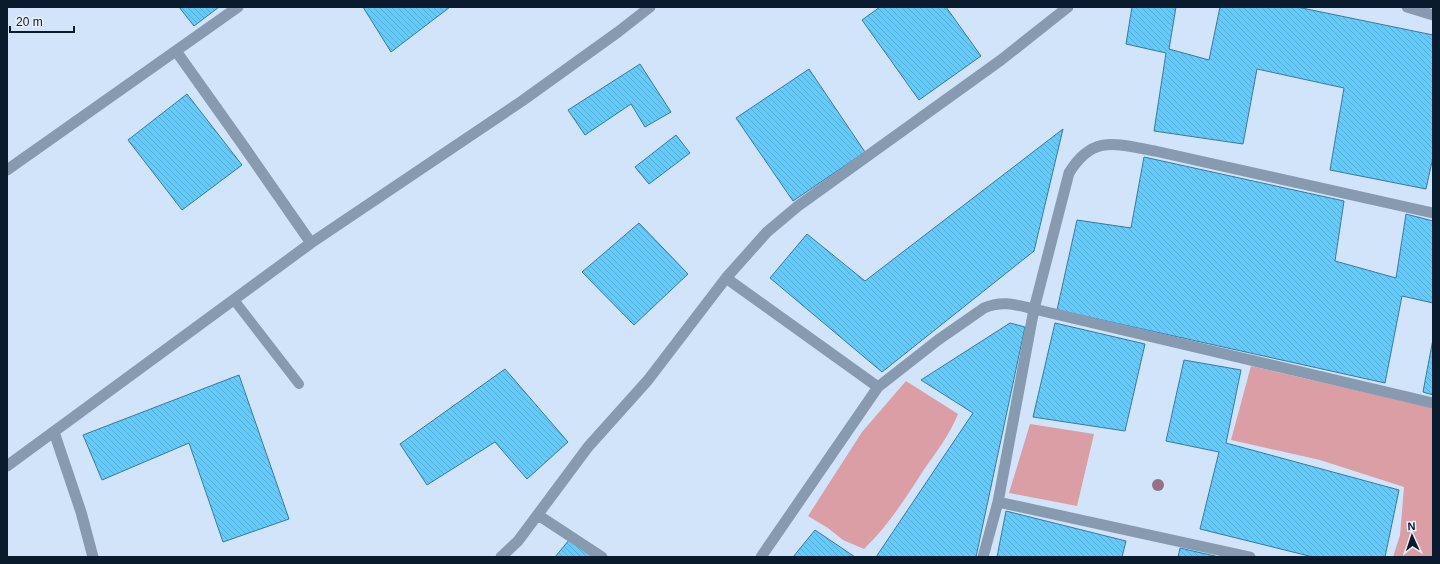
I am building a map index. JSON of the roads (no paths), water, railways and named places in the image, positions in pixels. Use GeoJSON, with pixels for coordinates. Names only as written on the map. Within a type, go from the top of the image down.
{"type":"FeatureCollection","features":[{"type":"Feature","properties":{"kind":"street"},"geometry":{"type":"LineString","coordinates":[[7,170],[238,7]]}},
{"type":"Feature","properties":{"kind":"street"},"geometry":{"type":"LineString","coordinates":[[7,466],[311,243],[522,102],[650,7]]}},
{"type":"Feature","properties":{"kind":"street"},"geometry":{"type":"LineString","coordinates":[[501,557],[518,541],[588,447],[648,380],[726,278],[767,232],[798,206],[1001,60],[1068,7]]}},
{"type":"Feature","properties":{"kind":"street"},"geometry":{"type":"LineString","coordinates":[[1407,7],[1433,15]]}},
{"type":"Feature","properties":{"kind":"street"},"geometry":{"type":"LineString","coordinates":[[176,51],[311,243]]}},
{"type":"Feature","properties":{"kind":"street"},"geometry":{"type":"LineString","coordinates":[[983,557],[998,502],[1034,309],[1069,173],[1077,160],[1086,152],[1098,146],[1110,144],[1155,151],[1433,214]]}},
{"type":"Feature","properties":{"kind":"street"},"geometry":{"type":"LineString","coordinates":[[726,278],[878,387]]}},
{"type":"Feature","properties":{"kind":"street"},"geometry":{"type":"LineString","coordinates":[[761,557],[878,387],[938,340],[984,308],[993,304],[1007,303],[1034,309],[1433,403]]}},
{"type":"Feature","properties":{"kind":"street"},"geometry":{"type":"LineString","coordinates":[[54,432],[81,512],[93,557]]}},
{"type":"Feature","properties":{"kind":"street"},"geometry":{"type":"LineString","coordinates":[[998,502],[1250,557]]}},
{"type":"Feature","properties":{"kind":"street"},"geometry":{"type":"LineString","coordinates":[[538,515],[602,557]]}},
{"type":"Feature","properties":{"kind":"lane"},"geometry":{"type":"LineString","coordinates":[[234,300],[299,384]]}}]}
